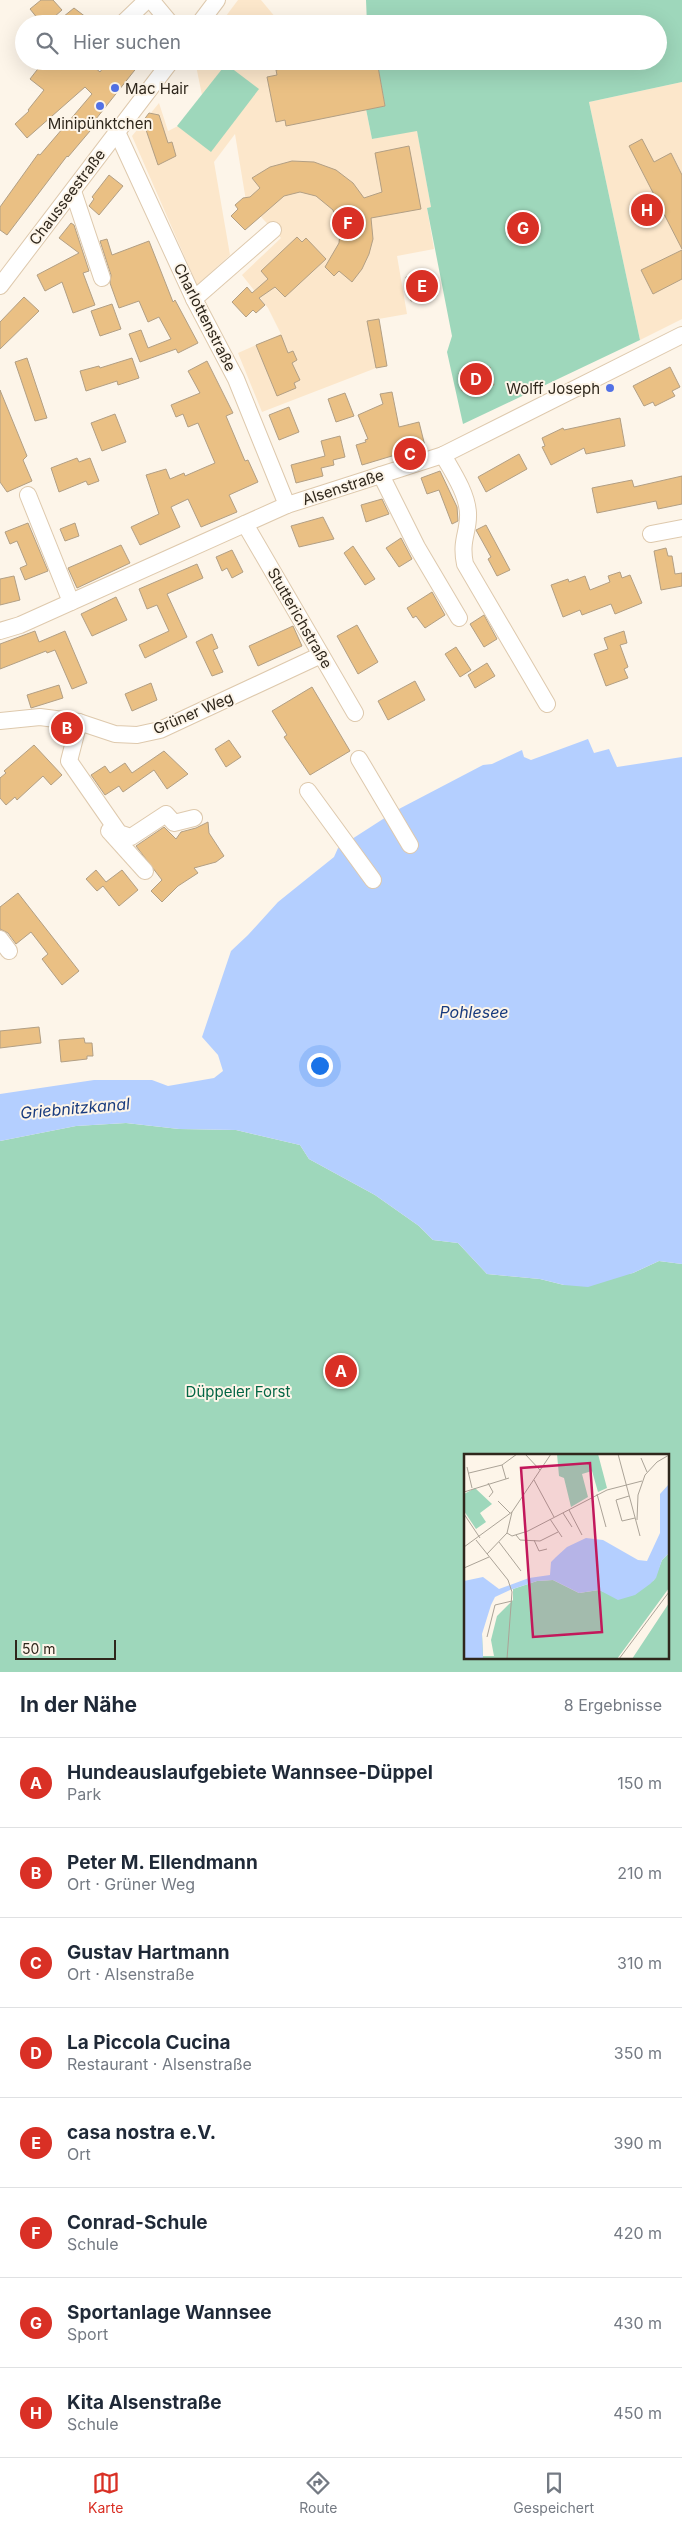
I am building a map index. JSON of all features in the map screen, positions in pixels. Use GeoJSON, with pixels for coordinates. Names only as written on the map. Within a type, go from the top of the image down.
{"type":"FeatureCollection","features":[{"type":"Feature","properties":{"kind":"street"},"geometry":{"type":"LineString","coordinates":[[132,15],[149,0],[163,15]]}},
{"type":"Feature","properties":{"kind":"street"},"geometry":{"type":"LineString","coordinates":[[206,15],[217,0]]}},
{"type":"Feature","properties":{"kind":"street","name":"Chausseestraße"},"geometry":{"type":"LineString","coordinates":[[0,286],[163,70]]}},
{"type":"Feature","properties":{"kind":"street","name":"Charlottenstraße"},"geometry":{"type":"LineString","coordinates":[[117,132],[194,299],[236,379],[287,505]]}},
{"type":"Feature","properties":{"kind":"street"},"geometry":{"type":"LineString","coordinates":[[73,191],[102,278]]}},
{"type":"Feature","properties":{"kind":"street"},"geometry":{"type":"LineString","coordinates":[[194,299],[273,230]]}},
{"type":"Feature","properties":{"kind":"street","name":"Alsenstraße"},"geometry":{"type":"LineString","coordinates":[[0,631],[20,625],[287,505],[443,455],[682,335]]}},
{"type":"Feature","properties":{"kind":"street"},"geometry":{"type":"LineString","coordinates":[[443,455],[467,505],[468,516],[463,545],[466,564],[548,704]]}},
{"type":"Feature","properties":{"kind":"street"},"geometry":{"type":"LineString","coordinates":[[381,474],[417,547],[459,618]]}},
{"type":"Feature","properties":{"kind":"street"},"geometry":{"type":"LineString","coordinates":[[28,495],[71,602]]}},
{"type":"Feature","properties":{"kind":"street","name":"Stutterichstraße"},"geometry":{"type":"LineString","coordinates":[[245,524],[355,713]]}},
{"type":"Feature","properties":{"kind":"street"},"geometry":{"type":"LineString","coordinates":[[651,534],[682,528]]}},
{"type":"Feature","properties":{"kind":"street","name":"Grüner Weg"},"geometry":{"type":"LineString","coordinates":[[0,721],[40,717],[76,722],[115,734],[138,735],[160,730],[321,655]]}},
{"type":"Feature","properties":{"kind":"street"},"geometry":{"type":"LineString","coordinates":[[76,722],[69,761],[119,834],[131,837],[166,814],[174,823],[194,818]]}},
{"type":"Feature","properties":{"kind":"street"},"geometry":{"type":"LineString","coordinates":[[76,722],[60,760],[62,768],[116,840],[145,871]]}},
{"type":"Feature","properties":{"kind":"street"},"geometry":{"type":"LineString","coordinates":[[359,759],[410,845]]}},
{"type":"Feature","properties":{"kind":"street"},"geometry":{"type":"LineString","coordinates":[[308,791],[373,880]]}},
{"type":"Feature","properties":{"kind":"shaded area"},"geometry":{"type":"Polygon","coordinates":[[[238,0],[261,0],[274,15],[227,15],[238,0]]]}},
{"type":"Feature","properties":{"kind":"shaded area"},"geometry":{"type":"Polygon","coordinates":[[[197,70],[379,70],[385,106],[366,109],[372,139],[417,130],[431,207],[427,208],[434,249],[397,256],[407,314],[367,321],[376,368],[262,412],[238,353],[281,334],[268,308],[242,275],[281,238],[246,201],[235,134],[214,162],[230,255],[197,285],[132,136],[159,103],[168,131],[178,126],[202,95],[197,70]]]}},
{"type":"Feature","properties":{"kind":"shaded area"},"geometry":{"type":"Polygon","coordinates":[[[682,82],[682,319],[640,340],[589,102],[682,82]]]}},
{"type":"Feature","properties":{"kind":"green space"},"geometry":{"type":"Polygon","coordinates":[[[366,0],[682,0],[682,82],[589,102],[640,340],[463,424],[447,352],[452,336],[427,208],[431,207],[417,131],[372,139],[366,109],[385,106],[379,70],[667,70],[667,15],[367,15],[366,0]]]}},
{"type":"Feature","properties":{"kind":"green space"},"geometry":{"type":"Polygon","coordinates":[[[221,70],[234,70],[259,89],[211,152],[177,126],[221,70]]]}},
{"type":"Feature","properties":{"kind":"green space","name":"Düppeler Forst"},"geometry":{"type":"Polygon","coordinates":[[[126,1123],[179,1129],[236,1130],[300,1145],[309,1159],[375,1195],[419,1226],[433,1240],[458,1243],[487,1274],[540,1279],[564,1285],[633,1273],[659,1261],[682,1264],[682,1672],[0,1672],[0,1141],[76,1126],[126,1123]]]}},
{"type":"Feature","properties":{"kind":"water","name":"Pohlesee"},"geometry":{"type":"Polygon","coordinates":[[[588,739],[594,753],[609,749],[617,767],[682,757],[682,1264],[659,1261],[633,1273],[588,1287],[564,1285],[540,1279],[487,1274],[458,1243],[433,1240],[419,1226],[375,1195],[309,1159],[300,1145],[236,1130],[179,1129],[126,1123],[76,1126],[0,1141],[0,1094],[94,1080],[152,1080],[168,1086],[214,1078],[223,1071],[218,1055],[202,1037],[231,951],[278,902],[334,857],[338,848],[397,810],[483,765],[492,764],[522,750],[524,757],[531,760],[588,739]]]}},
{"type":"Feature","properties":{"kind":"building"},"geometry":{"type":"Polygon","coordinates":[[[41,0],[53,0],[62,10],[56,15],[35,15],[30,9],[41,0]]]}},
{"type":"Feature","properties":{"kind":"building"},"geometry":{"type":"Polygon","coordinates":[[[74,8],[83,15],[65,15],[74,8]]]}},
{"type":"Feature","properties":{"kind":"building"},"geometry":{"type":"Polygon","coordinates":[[[37,70],[98,70],[100,72],[101,70],[135,70],[88,129],[90,131],[67,156],[7,235],[0,230],[0,207],[38,154],[40,155],[92,94],[85,87],[27,138],[15,124],[29,111],[44,90],[30,79],[37,70]]]}},
{"type":"Feature","properties":{"kind":"building"},"geometry":{"type":"Polygon","coordinates":[[[276,70],[379,70],[385,106],[286,126],[285,120],[276,122],[267,77],[277,75],[276,70]]]}},
{"type":"Feature","properties":{"kind":"building"},"geometry":{"type":"Polygon","coordinates":[[[149,113],[159,115],[168,143],[172,142],[176,156],[158,165],[143,121],[149,113]]]}},
{"type":"Feature","properties":{"kind":"building"},"geometry":{"type":"Polygon","coordinates":[[[642,139],[654,162],[671,153],[682,175],[682,249],[629,146],[642,139]]]}},
{"type":"Feature","properties":{"kind":"building"},"geometry":{"type":"Polygon","coordinates":[[[409,146],[421,209],[371,218],[373,239],[369,254],[362,269],[352,282],[339,271],[334,276],[325,267],[339,243],[340,232],[333,210],[316,196],[300,192],[284,196],[245,230],[231,216],[238,209],[235,205],[243,198],[250,197],[260,188],[252,178],[270,167],[292,161],[314,162],[336,170],[353,183],[364,198],[382,192],[375,153],[409,146]]]}},
{"type":"Feature","properties":{"kind":"building"},"geometry":{"type":"Polygon","coordinates":[[[109,175],[123,186],[99,215],[89,206],[94,199],[92,197],[109,175]]]}},
{"type":"Feature","properties":{"kind":"building"},"geometry":{"type":"Polygon","coordinates":[[[71,223],[74,225],[89,271],[83,273],[95,305],[73,313],[62,282],[45,291],[37,275],[79,253],[59,238],[71,223]]]}},
{"type":"Feature","properties":{"kind":"building"},"geometry":{"type":"Polygon","coordinates":[[[297,237],[302,242],[306,238],[326,259],[285,297],[275,287],[259,298],[265,305],[256,313],[253,310],[246,317],[232,302],[247,287],[252,293],[268,279],[261,271],[297,237]]]}},
{"type":"Feature","properties":{"kind":"building"},"geometry":{"type":"Polygon","coordinates":[[[107,239],[112,255],[149,241],[173,302],[175,300],[198,343],[178,353],[176,349],[140,362],[129,334],[141,330],[148,348],[171,339],[159,317],[148,322],[139,301],[119,308],[110,283],[111,275],[100,241],[107,239]]]}},
{"type":"Feature","properties":{"kind":"building"},"geometry":{"type":"Polygon","coordinates":[[[682,250],[682,279],[653,294],[641,270],[682,250]]]}},
{"type":"Feature","properties":{"kind":"building"},"geometry":{"type":"Polygon","coordinates":[[[432,272],[437,296],[411,301],[406,277],[432,272]]]}},
{"type":"Feature","properties":{"kind":"building"},"geometry":{"type":"Polygon","coordinates":[[[24,297],[39,311],[0,349],[0,322],[24,297]]]}},
{"type":"Feature","properties":{"kind":"building"},"geometry":{"type":"Polygon","coordinates":[[[112,304],[121,329],[100,336],[91,311],[112,304]]]}},
{"type":"Feature","properties":{"kind":"building"},"geometry":{"type":"Polygon","coordinates":[[[379,319],[387,366],[376,368],[367,321],[379,319]]]}},
{"type":"Feature","properties":{"kind":"building"},"geometry":{"type":"Polygon","coordinates":[[[281,335],[288,353],[293,351],[297,360],[292,363],[300,380],[294,383],[296,388],[277,396],[256,345],[281,335]]]}},
{"type":"Feature","properties":{"kind":"building"},"geometry":{"type":"Polygon","coordinates":[[[27,358],[47,418],[35,421],[15,362],[27,358]]]}},
{"type":"Feature","properties":{"kind":"building"},"geometry":{"type":"Polygon","coordinates":[[[132,358],[139,378],[118,385],[117,381],[86,391],[80,371],[99,366],[100,368],[132,358]]]}},
{"type":"Feature","properties":{"kind":"building"},"geometry":{"type":"Polygon","coordinates":[[[207,361],[233,413],[226,416],[245,461],[248,460],[258,482],[229,495],[237,512],[201,527],[188,499],[171,507],[180,527],[140,545],[131,527],[159,514],[146,475],[166,469],[170,479],[184,473],[185,476],[215,463],[198,423],[188,427],[183,414],[176,417],[171,405],[200,393],[188,371],[207,361]]]}},
{"type":"Feature","properties":{"kind":"building"},"geometry":{"type":"Polygon","coordinates":[[[490,367],[494,385],[462,391],[459,373],[490,367]]]}},
{"type":"Feature","properties":{"kind":"building"},"geometry":{"type":"Polygon","coordinates":[[[670,367],[680,387],[672,391],[675,396],[655,406],[653,402],[644,406],[633,386],[670,367]]]}},
{"type":"Feature","properties":{"kind":"building"},"geometry":{"type":"Polygon","coordinates":[[[0,390],[27,456],[23,460],[32,481],[7,492],[0,482],[0,390]]]}},
{"type":"Feature","properties":{"kind":"building"},"geometry":{"type":"Polygon","coordinates":[[[392,392],[399,427],[419,422],[425,446],[362,465],[356,445],[366,442],[365,440],[368,439],[358,415],[383,404],[380,394],[392,392]]]}},
{"type":"Feature","properties":{"kind":"building"},"geometry":{"type":"Polygon","coordinates":[[[345,393],[354,416],[336,422],[328,399],[345,393]]]}},
{"type":"Feature","properties":{"kind":"building"},"geometry":{"type":"Polygon","coordinates":[[[289,407],[299,432],[279,440],[269,415],[289,407]]]}},
{"type":"Feature","properties":{"kind":"building"},"geometry":{"type":"Polygon","coordinates":[[[115,414],[126,442],[102,451],[91,423],[115,414]]]}},
{"type":"Feature","properties":{"kind":"building"},"geometry":{"type":"Polygon","coordinates":[[[620,418],[625,446],[586,454],[584,448],[551,465],[542,447],[545,446],[542,438],[563,428],[564,430],[620,418]]]}},
{"type":"Feature","properties":{"kind":"building"},"geometry":{"type":"Polygon","coordinates":[[[340,436],[345,457],[333,460],[334,465],[321,468],[323,476],[296,483],[291,465],[325,456],[321,441],[340,436]]]}},
{"type":"Feature","properties":{"kind":"building"},"geometry":{"type":"Polygon","coordinates":[[[519,454],[527,469],[486,492],[478,477],[519,454]]]}},
{"type":"Feature","properties":{"kind":"building"},"geometry":{"type":"Polygon","coordinates":[[[77,458],[79,462],[90,458],[99,481],[88,485],[86,481],[59,492],[51,468],[77,458]]]}},
{"type":"Feature","properties":{"kind":"building"},"geometry":{"type":"Polygon","coordinates":[[[440,471],[457,507],[458,521],[452,524],[439,490],[427,494],[421,478],[440,471]]]}},
{"type":"Feature","properties":{"kind":"building"},"geometry":{"type":"Polygon","coordinates":[[[682,476],[682,504],[658,509],[656,501],[597,513],[592,488],[632,480],[634,487],[682,476]]]}},
{"type":"Feature","properties":{"kind":"building"},"geometry":{"type":"Polygon","coordinates":[[[382,499],[389,514],[366,522],[361,505],[382,499]]]}},
{"type":"Feature","properties":{"kind":"building"},"geometry":{"type":"Polygon","coordinates":[[[323,517],[334,539],[299,547],[291,526],[323,517]]]}},
{"type":"Feature","properties":{"kind":"building"},"geometry":{"type":"Polygon","coordinates":[[[28,523],[48,571],[25,580],[20,568],[27,565],[17,541],[10,544],[5,532],[28,523]]]}},
{"type":"Feature","properties":{"kind":"building"},"geometry":{"type":"Polygon","coordinates":[[[75,523],[79,536],[65,541],[60,529],[75,523]]]}},
{"type":"Feature","properties":{"kind":"building"},"geometry":{"type":"Polygon","coordinates":[[[486,525],[510,570],[497,576],[488,559],[491,557],[476,530],[486,525]]]}},
{"type":"Feature","properties":{"kind":"building"},"geometry":{"type":"Polygon","coordinates":[[[401,538],[412,559],[399,567],[386,548],[401,538]]]}},
{"type":"Feature","properties":{"kind":"building"},"geometry":{"type":"Polygon","coordinates":[[[121,545],[130,563],[77,588],[68,568],[121,545]]]}},
{"type":"Feature","properties":{"kind":"building"},"geometry":{"type":"Polygon","coordinates":[[[353,546],[375,579],[365,585],[344,553],[353,546]]]}},
{"type":"Feature","properties":{"kind":"building"},"geometry":{"type":"Polygon","coordinates":[[[666,548],[668,556],[672,556],[675,574],[682,573],[682,586],[661,590],[654,551],[666,548]]]}},
{"type":"Feature","properties":{"kind":"building"},"geometry":{"type":"Polygon","coordinates":[[[232,550],[243,572],[232,578],[227,568],[222,571],[216,557],[232,550]]]}},
{"type":"Feature","properties":{"kind":"building"},"geometry":{"type":"Polygon","coordinates":[[[197,564],[203,578],[167,594],[187,637],[145,658],[139,645],[169,631],[157,605],[147,609],[139,589],[197,564]]]}},
{"type":"Feature","properties":{"kind":"building"},"geometry":{"type":"Polygon","coordinates":[[[620,572],[622,578],[630,575],[642,603],[615,614],[611,604],[582,615],[580,610],[563,617],[551,585],[568,579],[569,582],[585,576],[590,590],[610,582],[608,576],[620,572]]]}},
{"type":"Feature","properties":{"kind":"building"},"geometry":{"type":"Polygon","coordinates":[[[14,576],[20,600],[0,605],[0,579],[14,576]]]}},
{"type":"Feature","properties":{"kind":"building"},"geometry":{"type":"Polygon","coordinates":[[[432,592],[445,615],[425,628],[416,616],[413,618],[407,608],[432,592]]]}},
{"type":"Feature","properties":{"kind":"building"},"geometry":{"type":"Polygon","coordinates":[[[116,597],[127,620],[92,636],[81,614],[116,597]]]}},
{"type":"Feature","properties":{"kind":"building"},"geometry":{"type":"Polygon","coordinates":[[[484,615],[497,639],[484,647],[470,624],[484,615]]]}},
{"type":"Feature","properties":{"kind":"building"},"geometry":{"type":"Polygon","coordinates":[[[357,625],[378,662],[358,674],[337,636],[357,625]]]}},
{"type":"Feature","properties":{"kind":"building"},"geometry":{"type":"Polygon","coordinates":[[[293,626],[302,646],[258,666],[249,646],[293,626]]]}},
{"type":"Feature","properties":{"kind":"building"},"geometry":{"type":"Polygon","coordinates":[[[35,631],[39,642],[65,631],[87,683],[72,689],[55,650],[47,653],[46,651],[0,669],[0,644],[35,631]]]}},
{"type":"Feature","properties":{"kind":"building"},"geometry":{"type":"Polygon","coordinates":[[[624,631],[627,643],[620,645],[628,667],[624,669],[628,678],[606,686],[594,654],[608,649],[604,638],[624,631]]]}},
{"type":"Feature","properties":{"kind":"building"},"geometry":{"type":"Polygon","coordinates":[[[212,634],[218,648],[213,650],[223,672],[212,676],[196,642],[212,634]]]}},
{"type":"Feature","properties":{"kind":"building"},"geometry":{"type":"Polygon","coordinates":[[[456,647],[471,670],[460,677],[445,654],[456,647]]]}},
{"type":"Feature","properties":{"kind":"building"},"geometry":{"type":"Polygon","coordinates":[[[487,663],[495,676],[475,688],[468,675],[487,663]]]}},
{"type":"Feature","properties":{"kind":"building"},"geometry":{"type":"Polygon","coordinates":[[[415,681],[425,700],[388,720],[378,701],[415,681]]]}},
{"type":"Feature","properties":{"kind":"building"},"geometry":{"type":"Polygon","coordinates":[[[151,683],[157,700],[132,711],[125,694],[151,683]]]}},
{"type":"Feature","properties":{"kind":"building"},"geometry":{"type":"Polygon","coordinates":[[[59,685],[63,698],[31,708],[27,695],[59,685]]]}},
{"type":"Feature","properties":{"kind":"building"},"geometry":{"type":"Polygon","coordinates":[[[312,687],[350,751],[310,775],[284,737],[287,735],[272,711],[312,687]]]}},
{"type":"Feature","properties":{"kind":"building"},"geometry":{"type":"Polygon","coordinates":[[[229,740],[241,757],[226,767],[215,749],[229,740]]]}},
{"type":"Feature","properties":{"kind":"building"},"geometry":{"type":"Polygon","coordinates":[[[34,745],[62,775],[51,785],[43,776],[17,800],[15,797],[6,805],[0,798],[0,778],[6,773],[4,771],[34,745]]]}},
{"type":"Feature","properties":{"kind":"building"},"geometry":{"type":"Polygon","coordinates":[[[164,751],[188,774],[167,789],[154,770],[123,792],[119,786],[105,795],[91,775],[105,766],[110,773],[125,763],[132,773],[164,751]]]}},
{"type":"Feature","properties":{"kind":"building"},"geometry":{"type":"Polygon","coordinates":[[[208,822],[209,833],[224,856],[216,862],[194,868],[198,873],[178,886],[162,902],[151,891],[162,880],[136,846],[164,827],[176,839],[181,832],[208,822]]]}},
{"type":"Feature","properties":{"kind":"building"},"geometry":{"type":"Polygon","coordinates":[[[96,870],[106,882],[122,870],[138,890],[119,906],[103,886],[97,891],[86,879],[96,870]]]}},
{"type":"Feature","properties":{"kind":"building"},"geometry":{"type":"Polygon","coordinates":[[[18,893],[79,971],[62,985],[42,959],[48,954],[31,932],[16,944],[8,933],[0,929],[0,907],[18,893]]]}},
{"type":"Feature","properties":{"kind":"building"},"geometry":{"type":"Polygon","coordinates":[[[39,1027],[41,1043],[0,1048],[0,1031],[39,1027]]]}},
{"type":"Feature","properties":{"kind":"building"},"geometry":{"type":"Polygon","coordinates":[[[84,1038],[85,1043],[92,1043],[93,1056],[87,1056],[87,1059],[61,1062],[59,1040],[84,1038]]]}},
{"type":"Feature","properties":{"kind":"place","name":"Mac Hair"},"geometry":{"type":"Point","coordinates":[115,88]}},
{"type":"Feature","properties":{"kind":"place","name":"Minipünktchen"},"geometry":{"type":"Point","coordinates":[100,106]}},
{"type":"Feature","properties":{"kind":"place","name":"Kita Alsenstraße"},"geometry":{"type":"Point","coordinates":[647,210]}},
{"type":"Feature","properties":{"kind":"place","name":"Conrad-Schule"},"geometry":{"type":"Point","coordinates":[348,223]}},
{"type":"Feature","properties":{"kind":"place","name":"Sportanlage Wannsee"},"geometry":{"type":"Point","coordinates":[523,228]}},
{"type":"Feature","properties":{"kind":"place","name":"casa nostra e.V."},"geometry":{"type":"Point","coordinates":[422,286]}},
{"type":"Feature","properties":{"kind":"place","name":"La Piccola Cucina"},"geometry":{"type":"Point","coordinates":[476,379]}},
{"type":"Feature","properties":{"kind":"place","name":"Wolff Joseph"},"geometry":{"type":"Point","coordinates":[610,388]}},
{"type":"Feature","properties":{"kind":"place","name":"Gustav Hartmann"},"geometry":{"type":"Point","coordinates":[410,454]}},
{"type":"Feature","properties":{"kind":"place","name":"Peter M. Ellendmann"},"geometry":{"type":"Point","coordinates":[67,728]}},
{"type":"Feature","properties":{"kind":"place","name":"Hundeauslaufgebiete Wannsee-Düppel"},"geometry":{"type":"Point","coordinates":[341,1371]}},
{"type":"Feature","properties":{"kind":"water label","name":"Griebnitzkanal"},"geometry":{"type":"Point","coordinates":[75,1108]}}]}
